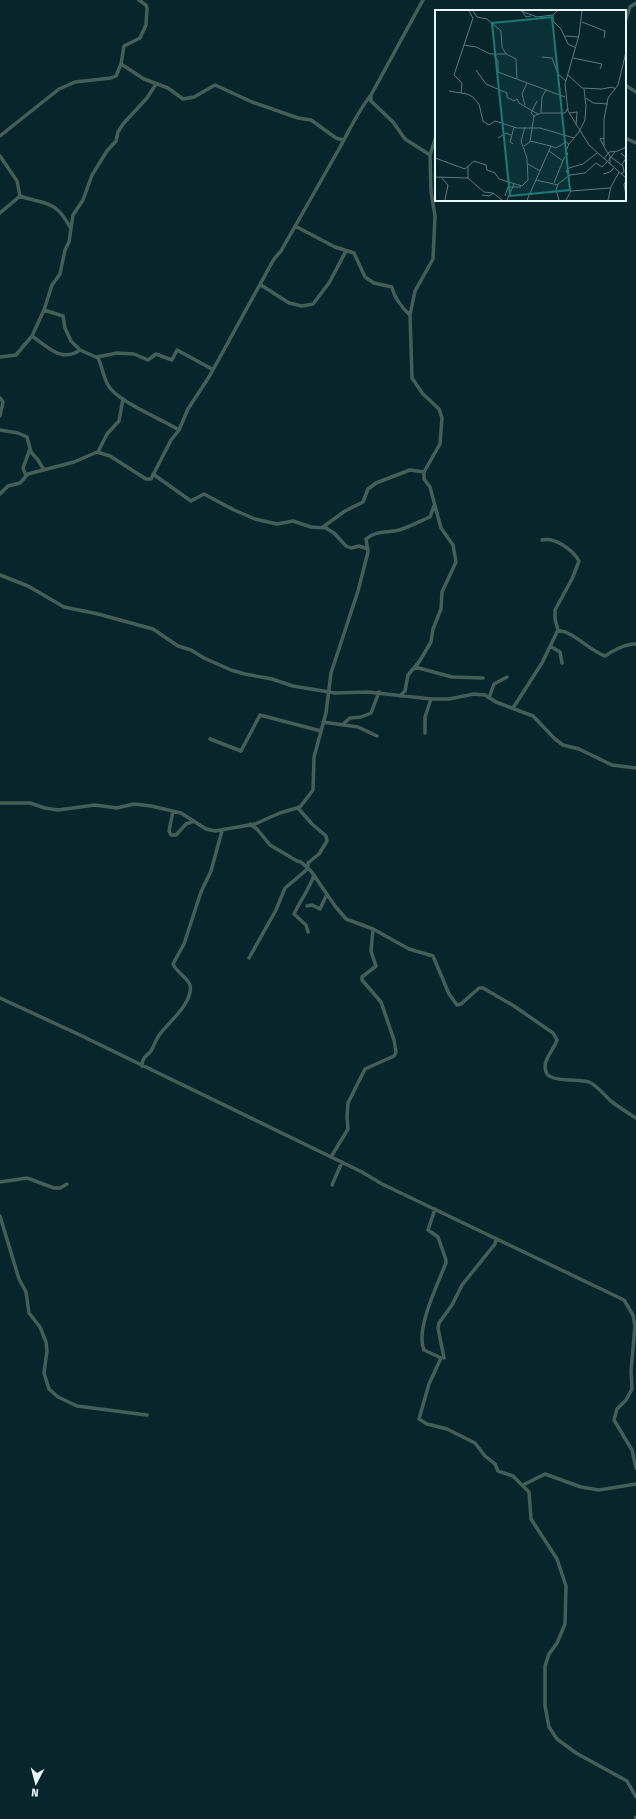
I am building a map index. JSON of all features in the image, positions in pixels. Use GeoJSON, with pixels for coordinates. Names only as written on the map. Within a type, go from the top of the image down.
{"type":"FeatureCollection","features":[{"type":"Feature","properties":{"kind":"street"},"geometry":{"type":"LineString","coordinates":[[0,136],[59,89],[75,82],[114,77],[119,72],[124,46],[139,39],[144,30],[147,8],[146,5],[139,0]]}},
{"type":"Feature","properties":{"kind":"street"},"geometry":{"type":"LineString","coordinates":[[98,452],[110,456],[146,480],[150,479],[171,440],[179,430],[188,409],[209,377],[212,369],[343,140],[371,95],[423,0]]}},
{"type":"Feature","properties":{"kind":"street"},"geometry":{"type":"LineString","coordinates":[[626,19],[630,7],[636,3]]}},
{"type":"Feature","properties":{"kind":"street"},"geometry":{"type":"LineString","coordinates":[[121,64],[144,78],[168,88],[181,98],[186,99],[194,97],[215,86],[258,104],[298,118],[311,120],[336,138],[343,140]]}},
{"type":"Feature","properties":{"kind":"street"},"geometry":{"type":"LineString","coordinates":[[0,357],[16,355],[32,336],[44,310],[52,285],[62,268],[65,250],[69,242],[70,227],[73,215],[83,200],[93,173],[107,151],[116,141],[118,132],[123,124],[147,98],[156,84]]}},
{"type":"Feature","properties":{"kind":"street"},"geometry":{"type":"LineString","coordinates":[[626,86],[636,92]]}},
{"type":"Feature","properties":{"kind":"street"},"geometry":{"type":"LineString","coordinates":[[371,95],[371,100],[393,122],[405,139],[430,155]]}},
{"type":"Feature","properties":{"kind":"street"},"geometry":{"type":"LineString","coordinates":[[366,101],[371,100]]}},
{"type":"Feature","properties":{"kind":"street"},"geometry":{"type":"LineString","coordinates":[[626,138],[636,143]]}},
{"type":"Feature","properties":{"kind":"street"},"geometry":{"type":"LineString","coordinates":[[400,696],[405,691],[408,676],[432,640],[433,629],[441,609],[442,592],[456,562],[453,545],[441,528],[430,487],[424,479],[424,472],[440,444],[442,418],[439,409],[423,394],[412,378],[410,315],[415,291],[433,259],[436,221],[431,192],[430,155],[435,139]]}},
{"type":"Feature","properties":{"kind":"street"},"geometry":{"type":"LineString","coordinates":[[0,156],[17,181],[20,196]]}},
{"type":"Feature","properties":{"kind":"street"},"geometry":{"type":"LineString","coordinates":[[20,196],[52,204],[70,227]]}},
{"type":"Feature","properties":{"kind":"street"},"geometry":{"type":"LineString","coordinates":[[0,213],[20,196]]}},
{"type":"Feature","properties":{"kind":"street"},"geometry":{"type":"LineString","coordinates":[[295,226],[346,251],[354,253],[365,277],[374,282],[392,287],[392,292],[398,300],[400,306],[410,315]]}},
{"type":"Feature","properties":{"kind":"street"},"geometry":{"type":"LineString","coordinates":[[260,285],[289,303],[302,306],[313,304],[329,283],[346,251]]}},
{"type":"Feature","properties":{"kind":"street"},"geometry":{"type":"LineString","coordinates":[[44,310],[63,316],[68,337],[80,350],[97,357],[117,353],[134,354],[148,360],[156,354],[172,360],[177,350],[212,369]]}},
{"type":"Feature","properties":{"kind":"street"},"geometry":{"type":"LineString","coordinates":[[32,336],[62,356],[70,356],[80,350]]}},
{"type":"Feature","properties":{"kind":"street"},"geometry":{"type":"LineString","coordinates":[[97,357],[108,385],[123,399],[179,430]]}},
{"type":"Feature","properties":{"kind":"street"},"geometry":{"type":"LineString","coordinates":[[0,398],[3,402],[0,416]]}},
{"type":"Feature","properties":{"kind":"street"},"geometry":{"type":"LineString","coordinates":[[0,494],[8,486],[20,483],[26,476],[74,462],[98,452],[107,434],[119,421],[123,399]]}},
{"type":"Feature","properties":{"kind":"street"},"geometry":{"type":"LineString","coordinates":[[0,430],[27,436],[30,449],[44,470]]}},
{"type":"Feature","properties":{"kind":"street"},"geometry":{"type":"LineString","coordinates":[[26,476],[23,468],[30,449]]}},
{"type":"Feature","properties":{"kind":"street"},"geometry":{"type":"LineString","coordinates":[[323,527],[345,511],[363,502],[368,489],[376,483],[410,470],[424,472]]}},
{"type":"Feature","properties":{"kind":"street"},"geometry":{"type":"LineString","coordinates":[[153,474],[192,501],[204,494],[234,510],[263,521],[280,524],[292,521],[311,527],[323,527],[334,533],[346,546],[351,548],[360,546],[368,549]]}},
{"type":"Feature","properties":{"kind":"street"},"geometry":{"type":"LineString","coordinates":[[0,803],[30,803],[45,808],[58,810],[85,806],[117,808],[134,804],[158,807],[182,814],[206,829],[222,831],[260,822],[280,813],[298,808],[304,803],[313,790],[314,757],[321,732],[331,673],[358,591],[368,549],[366,541],[368,537],[384,531],[398,530],[415,525],[421,520],[430,517],[434,506]]}},
{"type":"Feature","properties":{"kind":"street"},"geometry":{"type":"LineString","coordinates":[[513,708],[542,663],[558,630],[555,619],[555,610],[579,561],[560,544],[548,538],[542,540]]}},
{"type":"Feature","properties":{"kind":"street"},"geometry":{"type":"LineString","coordinates":[[0,575],[28,586],[58,605],[68,609],[98,614],[157,631],[178,646],[238,673],[272,679],[302,689],[328,692],[379,692],[431,699],[448,699],[479,694],[533,716],[562,745],[579,749],[612,765],[636,768]]}},
{"type":"Feature","properties":{"kind":"street"},"geometry":{"type":"LineString","coordinates":[[558,630],[572,635],[595,652],[605,656],[610,651],[621,649],[629,644],[636,644]]}},
{"type":"Feature","properties":{"kind":"street"},"geometry":{"type":"LineString","coordinates":[[550,646],[559,651],[562,663]]}},
{"type":"Feature","properties":{"kind":"street"},"geometry":{"type":"LineString","coordinates":[[415,667],[452,677],[483,678]]}},
{"type":"Feature","properties":{"kind":"street"},"geometry":{"type":"LineString","coordinates":[[489,698],[494,684],[507,677]]}},
{"type":"Feature","properties":{"kind":"street"},"geometry":{"type":"LineString","coordinates":[[343,724],[350,718],[361,717],[371,713],[379,692]]}},
{"type":"Feature","properties":{"kind":"street"},"geometry":{"type":"LineString","coordinates":[[425,733],[425,717],[431,699]]}},
{"type":"Feature","properties":{"kind":"street"},"geometry":{"type":"LineString","coordinates":[[210,739],[240,751],[260,716],[321,732]]}},
{"type":"Feature","properties":{"kind":"street"},"geometry":{"type":"LineString","coordinates":[[323,722],[358,727],[376,736]]}},
{"type":"Feature","properties":{"kind":"street"},"geometry":{"type":"LineString","coordinates":[[248,958],[276,910],[285,888],[308,868],[308,863],[322,850],[327,839],[298,808]]}},
{"type":"Feature","properties":{"kind":"street"},"geometry":{"type":"LineString","coordinates":[[173,811],[169,831],[171,835],[176,835],[186,824],[194,821]]}},
{"type":"Feature","properties":{"kind":"street"},"geometry":{"type":"LineString","coordinates":[[250,824],[257,829],[270,845],[301,862],[308,868],[346,919],[373,929],[409,949],[432,956],[435,959],[449,994],[457,1005],[461,1004],[479,988],[483,988],[514,1006],[553,1033],[557,1038],[557,1041],[546,1060],[547,1074],[561,1080],[575,1080],[590,1083],[613,1103],[636,1118]]}},
{"type":"Feature","properties":{"kind":"street"},"geometry":{"type":"LineString","coordinates":[[142,1066],[145,1055],[151,1051],[161,1032],[182,1009],[188,997],[190,988],[189,983],[180,975],[173,964],[184,944],[201,892],[211,871],[222,831]]}},
{"type":"Feature","properties":{"kind":"street"},"geometry":{"type":"LineString","coordinates":[[308,932],[306,925],[294,914],[311,884],[314,875]]}},
{"type":"Feature","properties":{"kind":"street"},"geometry":{"type":"LineString","coordinates":[[307,906],[311,905],[320,909],[327,894]]}},
{"type":"Feature","properties":{"kind":"street"},"geometry":{"type":"LineString","coordinates":[[331,1157],[347,1132],[348,1103],[362,1073],[365,1069],[394,1056],[396,1052],[394,1040],[381,1002],[362,980],[376,966],[372,954],[373,929]]}},
{"type":"Feature","properties":{"kind":"street"},"geometry":{"type":"LineString","coordinates":[[0,998],[342,1162],[382,1184],[625,1301],[633,1315],[635,1326],[631,1371],[632,1389],[626,1400],[617,1409],[614,1420],[632,1450],[636,1468]]}},
{"type":"Feature","properties":{"kind":"street"},"geometry":{"type":"LineString","coordinates":[[332,1185],[342,1162]]}},
{"type":"Feature","properties":{"kind":"street"},"geometry":{"type":"LineString","coordinates":[[0,1182],[27,1178],[54,1188],[60,1188],[67,1184]]}},
{"type":"Feature","properties":{"kind":"street"},"geometry":{"type":"LineString","coordinates":[[435,1209],[428,1230],[438,1237],[446,1263],[436,1286],[425,1319],[422,1344],[424,1350],[441,1358],[429,1384],[419,1419],[427,1424],[447,1428],[475,1443],[498,1470],[510,1474],[523,1485],[529,1495],[530,1515],[533,1523],[557,1559],[566,1586],[565,1624],[557,1643],[549,1654],[545,1666],[545,1706],[549,1727],[556,1739],[576,1753],[627,1781],[636,1797]]}},
{"type":"Feature","properties":{"kind":"street"},"geometry":{"type":"LineString","coordinates":[[0,1216],[19,1279],[26,1292],[30,1313],[40,1327],[46,1342],[47,1351],[44,1373],[49,1389],[58,1397],[77,1406],[147,1415]]}},
{"type":"Feature","properties":{"kind":"street"},"geometry":{"type":"LineString","coordinates":[[444,1358],[438,1328],[439,1323],[452,1305],[462,1285],[495,1244],[496,1239]]}},
{"type":"Feature","properties":{"kind":"street"},"geometry":{"type":"LineString","coordinates":[[523,1485],[545,1474],[581,1487],[599,1490],[636,1484]]}}]}
